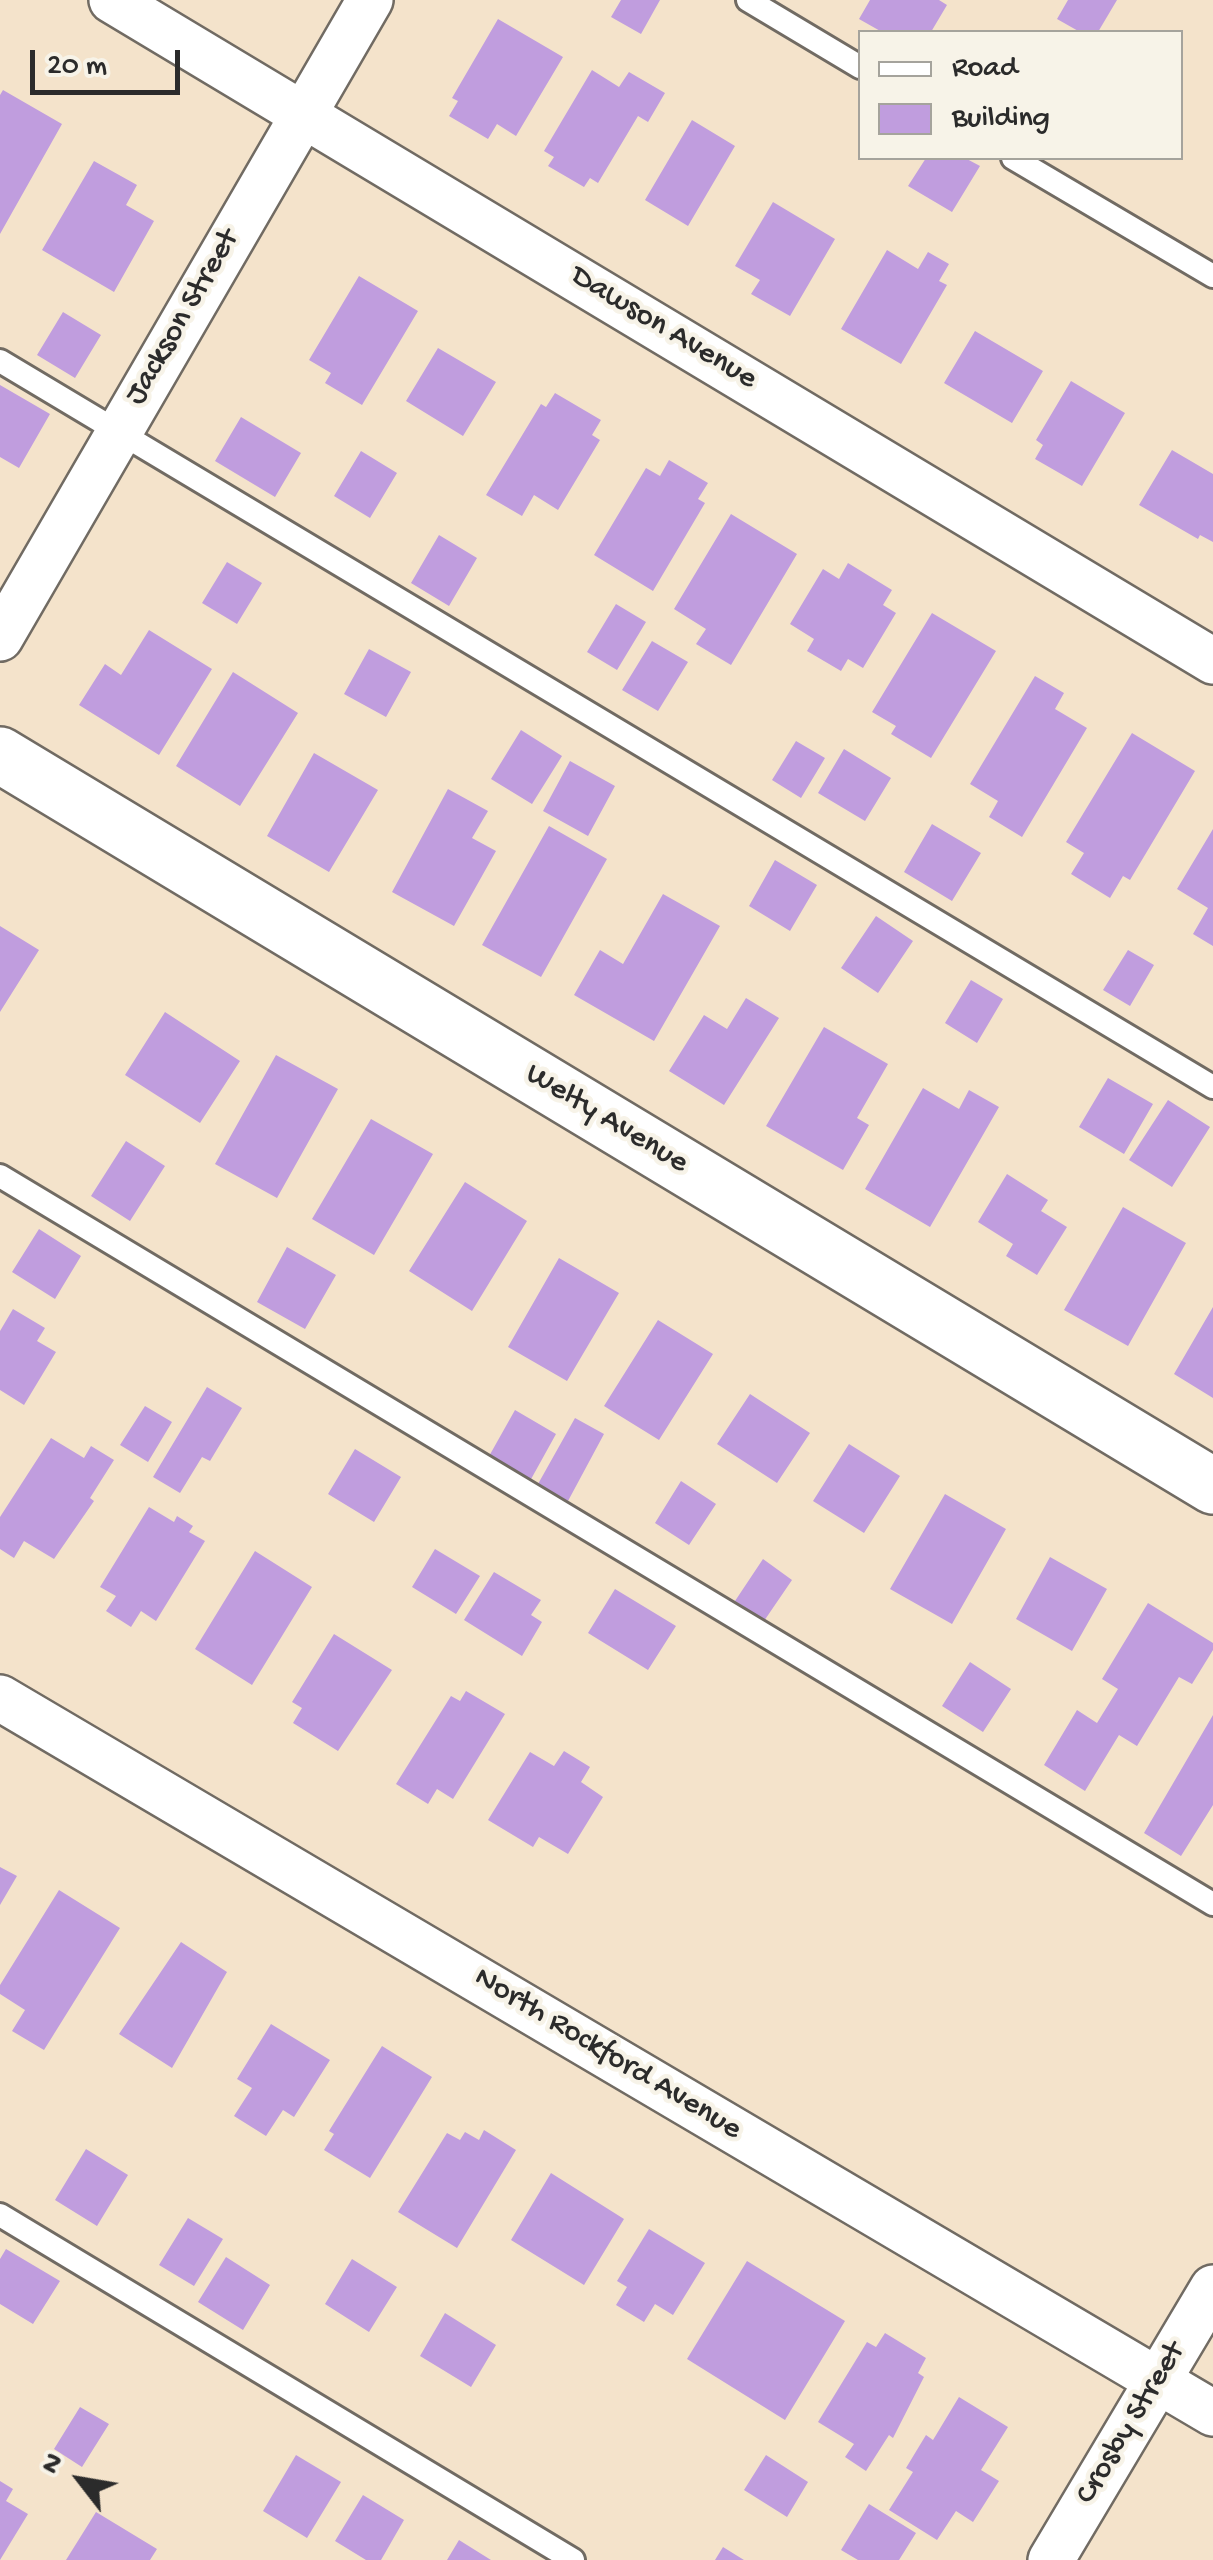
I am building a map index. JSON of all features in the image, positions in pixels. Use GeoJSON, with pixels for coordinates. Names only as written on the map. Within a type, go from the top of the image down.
{"type":"FeatureCollection","features":[{"type":"Feature","properties":{"kind":"street","name":"Dawson Avenue"},"geometry":{"type":"LineString","coordinates":[[112,0],[1213,660]]}},
{"type":"Feature","properties":{"kind":"street","name":"Jackson Street"},"geometry":{"type":"LineString","coordinates":[[0,638],[370,0]]}},
{"type":"Feature","properties":{"kind":"street","name":"Welty Avenue"},"geometry":{"type":"LineString","coordinates":[[0,754],[1213,1486]]}},
{"type":"Feature","properties":{"kind":"street","name":"North Rockford Avenue"},"geometry":{"type":"LineString","coordinates":[[0,1698],[1213,2413]]}},
{"type":"Feature","properties":{"kind":"street","name":"Crosby Street"},"geometry":{"type":"LineString","coordinates":[[1051,2560],[1213,2288]]}},
{"type":"Feature","properties":{"kind":"lane"},"geometry":{"type":"LineString","coordinates":[[748,0],[858,66]]}},
{"type":"Feature","properties":{"kind":"lane"},"geometry":{"type":"LineString","coordinates":[[1016,160],[1213,276]]}},
{"type":"Feature","properties":{"kind":"lane"},"geometry":{"type":"LineString","coordinates":[[0,362],[1213,1087]]}},
{"type":"Feature","properties":{"kind":"lane"},"geometry":{"type":"LineString","coordinates":[[0,1176],[1213,1904]]}},
{"type":"Feature","properties":{"kind":"lane"},"geometry":{"type":"LineString","coordinates":[[0,2215],[573,2560]]}},
{"type":"Feature","properties":{"kind":"building"},"geometry":{"type":"Polygon","coordinates":[[[621,0],[660,0],[641,34],[611,17],[621,0]]]}},
{"type":"Feature","properties":{"kind":"building"},"geometry":{"type":"Polygon","coordinates":[[[870,0],[939,0],[947,5],[932,30],[878,30],[859,19],[870,0]]]}},
{"type":"Feature","properties":{"kind":"building"},"geometry":{"type":"Polygon","coordinates":[[[1068,0],[1117,0],[1099,30],[1076,30],[1057,19],[1068,0]]]}},
{"type":"Feature","properties":{"kind":"building"},"geometry":{"type":"Polygon","coordinates":[[[498,19],[563,57],[516,136],[497,124],[488,139],[449,116],[458,101],[452,98],[498,19]]]}},
{"type":"Feature","properties":{"kind":"building"},"geometry":{"type":"Polygon","coordinates":[[[592,70],[619,87],[629,72],[665,93],[648,122],[638,116],[598,183],[590,178],[584,187],[548,166],[554,157],[544,151],[592,70]]]}},
{"type":"Feature","properties":{"kind":"building"},"geometry":{"type":"Polygon","coordinates":[[[3,90],[62,124],[0,234],[0,95],[3,90]]]}},
{"type":"Feature","properties":{"kind":"building"},"geometry":{"type":"Polygon","coordinates":[[[692,120],[735,146],[688,226],[645,200],[692,120]]]}},
{"type":"Feature","properties":{"kind":"building"},"geometry":{"type":"Polygon","coordinates":[[[925,160],[969,160],[980,166],[952,212],[908,186],[925,160]]]}},
{"type":"Feature","properties":{"kind":"building"},"geometry":{"type":"Polygon","coordinates":[[[94,161],[137,185],[126,205],[154,221],[114,292],[42,250],[94,161]]]}},
{"type":"Feature","properties":{"kind":"building"},"geometry":{"type":"Polygon","coordinates":[[[773,202],[835,239],[790,316],[751,294],[760,280],[735,266],[773,202]]]}},
{"type":"Feature","properties":{"kind":"building"},"geometry":{"type":"Polygon","coordinates":[[[887,250],[918,269],[928,252],[949,264],[939,281],[947,285],[901,364],[841,329],[887,250]]]}},
{"type":"Feature","properties":{"kind":"building"},"geometry":{"type":"Polygon","coordinates":[[[359,276],[418,311],[362,405],[325,383],[331,373],[309,360],[359,276]]]}},
{"type":"Feature","properties":{"kind":"building"},"geometry":{"type":"Polygon","coordinates":[[[63,312],[101,335],[75,378],[37,355],[63,312]]]}},
{"type":"Feature","properties":{"kind":"building"},"geometry":{"type":"Polygon","coordinates":[[[975,331],[1043,371],[1012,423],[944,383],[975,331]]]}},
{"type":"Feature","properties":{"kind":"building"},"geometry":{"type":"Polygon","coordinates":[[[438,348],[496,382],[463,436],[406,401],[438,348]]]}},
{"type":"Feature","properties":{"kind":"building"},"geometry":{"type":"Polygon","coordinates":[[[1071,381],[1125,413],[1082,486],[1035,459],[1043,445],[1036,440],[1071,381]]]}},
{"type":"Feature","properties":{"kind":"building"},"geometry":{"type":"Polygon","coordinates":[[[0,385],[50,414],[19,468],[0,457],[0,385]]]}},
{"type":"Feature","properties":{"kind":"building"},"geometry":{"type":"Polygon","coordinates":[[[555,393],[601,420],[592,435],[600,440],[558,510],[534,495],[522,516],[486,495],[541,404],[546,407],[555,393]]]}},
{"type":"Feature","properties":{"kind":"building"},"geometry":{"type":"Polygon","coordinates":[[[241,417],[301,453],[275,497],[215,461],[241,417]]]}},
{"type":"Feature","properties":{"kind":"building"},"geometry":{"type":"Polygon","coordinates":[[[1172,450],[1213,474],[1213,542],[1200,535],[1198,539],[1139,505],[1172,450]]]}},
{"type":"Feature","properties":{"kind":"building"},"geometry":{"type":"Polygon","coordinates":[[[361,451],[397,473],[370,518],[334,496],[361,451]]]}},
{"type":"Feature","properties":{"kind":"building"},"geometry":{"type":"Polygon","coordinates":[[[669,460],[708,483],[698,499],[705,503],[653,591],[594,555],[646,468],[660,476],[669,460]]]}},
{"type":"Feature","properties":{"kind":"building"},"geometry":{"type":"Polygon","coordinates":[[[731,514],[797,554],[731,665],[696,644],[706,629],[674,609],[731,514]]]}},
{"type":"Feature","properties":{"kind":"building"},"geometry":{"type":"Polygon","coordinates":[[[439,535],[477,558],[449,606],[411,583],[439,535]]]}},
{"type":"Feature","properties":{"kind":"building"},"geometry":{"type":"Polygon","coordinates":[[[227,562],[262,583],[237,624],[202,603],[227,562]]]}},
{"type":"Feature","properties":{"kind":"building"},"geometry":{"type":"Polygon","coordinates":[[[848,563],[892,590],[883,605],[896,613],[863,668],[848,659],[841,671],[807,651],[814,639],[790,624],[823,569],[839,579],[848,563]]]}},
{"type":"Feature","properties":{"kind":"building"},"geometry":{"type":"Polygon","coordinates":[[[616,604],[646,622],[617,670],[587,652],[616,604]]]}},
{"type":"Feature","properties":{"kind":"building"},"geometry":{"type":"Polygon","coordinates":[[[932,613],[996,651],[931,758],[891,734],[896,726],[872,712],[932,613]]]}},
{"type":"Feature","properties":{"kind":"building"},"geometry":{"type":"Polygon","coordinates":[[[149,630],[212,669],[159,755],[79,705],[105,664],[121,675],[149,630]]]}},
{"type":"Feature","properties":{"kind":"building"},"geometry":{"type":"Polygon","coordinates":[[[652,641],[688,662],[658,711],[622,690],[652,641]]]}},
{"type":"Feature","properties":{"kind":"building"},"geometry":{"type":"Polygon","coordinates":[[[369,649],[411,672],[386,717],[344,694],[369,649]]]}},
{"type":"Feature","properties":{"kind":"building"},"geometry":{"type":"Polygon","coordinates":[[[233,672],[298,713],[240,806],[176,766],[233,672]]]}},
{"type":"Feature","properties":{"kind":"building"},"geometry":{"type":"Polygon","coordinates":[[[1035,676],[1064,693],[1055,709],[1087,728],[1022,837],[989,817],[998,801],[970,784],[1035,676]]]}},
{"type":"Feature","properties":{"kind":"building"},"geometry":{"type":"Polygon","coordinates":[[[521,730],[562,756],[532,804],[491,779],[521,730]]]}},
{"type":"Feature","properties":{"kind":"building"},"geometry":{"type":"Polygon","coordinates":[[[1132,733],[1195,771],[1130,880],[1123,876],[1110,898],[1071,874],[1084,853],[1066,842],[1132,733]]]}},
{"type":"Feature","properties":{"kind":"building"},"geometry":{"type":"Polygon","coordinates":[[[796,741],[825,758],[801,798],[772,780],[796,741]]]}},
{"type":"Feature","properties":{"kind":"building"},"geometry":{"type":"Polygon","coordinates":[[[844,749],[891,778],[865,821],[818,793],[844,749]]]}},
{"type":"Feature","properties":{"kind":"building"},"geometry":{"type":"Polygon","coordinates":[[[314,753],[378,790],[329,872],[267,836],[314,753]]]}},
{"type":"Feature","properties":{"kind":"building"},"geometry":{"type":"Polygon","coordinates":[[[570,761],[615,786],[588,836],[543,811],[570,761]]]}},
{"type":"Feature","properties":{"kind":"building"},"geometry":{"type":"Polygon","coordinates":[[[448,789],[488,811],[472,838],[496,851],[454,926],[392,892],[448,789]]]}},
{"type":"Feature","properties":{"kind":"building"},"geometry":{"type":"Polygon","coordinates":[[[932,824],[981,853],[952,901],[904,872],[932,824]]]}},
{"type":"Feature","properties":{"kind":"building"},"geometry":{"type":"Polygon","coordinates":[[[549,826],[607,859],[541,977],[482,945],[549,826]]]}},
{"type":"Feature","properties":{"kind":"building"},"geometry":{"type":"Polygon","coordinates":[[[1213,829],[1213,946],[1193,934],[1208,908],[1177,889],[1213,829]]]}},
{"type":"Feature","properties":{"kind":"building"},"geometry":{"type":"Polygon","coordinates":[[[775,860],[817,885],[790,931],[749,906],[775,860]]]}},
{"type":"Feature","properties":{"kind":"building"},"geometry":{"type":"Polygon","coordinates":[[[663,894],[720,926],[654,1041],[574,995],[600,950],[623,964],[663,894]]]}},
{"type":"Feature","properties":{"kind":"building"},"geometry":{"type":"Polygon","coordinates":[[[876,916],[913,941],[878,993],[841,968],[876,916]]]}},
{"type":"Feature","properties":{"kind":"building"},"geometry":{"type":"Polygon","coordinates":[[[0,926],[39,950],[0,1012],[0,926]]]}},
{"type":"Feature","properties":{"kind":"building"},"geometry":{"type":"Polygon","coordinates":[[[1128,950],[1154,965],[1130,1006],[1103,990],[1128,950]]]}},
{"type":"Feature","properties":{"kind":"building"},"geometry":{"type":"Polygon","coordinates":[[[971,980],[1003,999],[977,1043],[945,1023],[971,980]]]}},
{"type":"Feature","properties":{"kind":"building"},"geometry":{"type":"Polygon","coordinates":[[[746,998],[779,1018],[724,1105],[669,1071],[704,1015],[727,1029],[746,998]]]}},
{"type":"Feature","properties":{"kind":"building"},"geometry":{"type":"Polygon","coordinates":[[[165,1012],[240,1061],[200,1123],[125,1075],[165,1012]]]}},
{"type":"Feature","properties":{"kind":"building"},"geometry":{"type":"Polygon","coordinates":[[[824,1027],[888,1064],[857,1118],[869,1125],[843,1170],[766,1126],[824,1027]]]}},
{"type":"Feature","properties":{"kind":"building"},"geometry":{"type":"Polygon","coordinates":[[[276,1055],[338,1089],[277,1198],[215,1164],[276,1055]]]}},
{"type":"Feature","properties":{"kind":"building"},"geometry":{"type":"Polygon","coordinates":[[[1108,1078],[1153,1104],[1124,1154],[1079,1127],[1108,1078]]]}},
{"type":"Feature","properties":{"kind":"building"},"geometry":{"type":"Polygon","coordinates":[[[923,1088],[959,1109],[969,1090],[999,1107],[930,1227],[865,1189],[923,1088]]]}},
{"type":"Feature","properties":{"kind":"building"},"geometry":{"type":"Polygon","coordinates":[[[1168,1100],[1210,1127],[1172,1187],[1129,1160],[1168,1100]]]}},
{"type":"Feature","properties":{"kind":"building"},"geometry":{"type":"Polygon","coordinates":[[[371,1119],[433,1154],[374,1255],[312,1219],[371,1119]]]}},
{"type":"Feature","properties":{"kind":"building"},"geometry":{"type":"Polygon","coordinates":[[[126,1141],[165,1166],[130,1221],[91,1196],[126,1141]]]}},
{"type":"Feature","properties":{"kind":"building"},"geometry":{"type":"Polygon","coordinates":[[[1007,1174],[1048,1200],[1041,1211],[1067,1227],[1037,1275],[1006,1256],[1013,1244],[978,1222],[1007,1174]]]}},
{"type":"Feature","properties":{"kind":"building"},"geometry":{"type":"Polygon","coordinates":[[[465,1182],[527,1221],[472,1311],[409,1271],[465,1182]]]}},
{"type":"Feature","properties":{"kind":"building"},"geometry":{"type":"Polygon","coordinates":[[[1123,1207],[1186,1243],[1128,1346],[1064,1310],[1123,1207]]]}},
{"type":"Feature","properties":{"kind":"building"},"geometry":{"type":"Polygon","coordinates":[[[39,1229],[81,1256],[55,1299],[12,1272],[39,1229]]]}},
{"type":"Feature","properties":{"kind":"building"},"geometry":{"type":"Polygon","coordinates":[[[287,1247],[336,1275],[305,1329],[257,1302],[287,1247]]]}},
{"type":"Feature","properties":{"kind":"building"},"geometry":{"type":"Polygon","coordinates":[[[559,1258],[619,1293],[567,1381],[508,1347],[559,1258]]]}},
{"type":"Feature","properties":{"kind":"building"},"geometry":{"type":"Polygon","coordinates":[[[1213,1307],[1213,1398],[1174,1374],[1213,1307]]]}},
{"type":"Feature","properties":{"kind":"building"},"geometry":{"type":"Polygon","coordinates":[[[13,1309],[45,1328],[37,1341],[56,1352],[24,1405],[0,1390],[0,1331],[13,1309]]]}},
{"type":"Feature","properties":{"kind":"building"},"geometry":{"type":"Polygon","coordinates":[[[658,1320],[713,1354],[659,1440],[604,1406],[658,1320]]]}},
{"type":"Feature","properties":{"kind":"building"},"geometry":{"type":"Polygon","coordinates":[[[207,1387],[242,1408],[210,1461],[202,1457],[180,1493],[153,1477],[207,1387]]]}},
{"type":"Feature","properties":{"kind":"building"},"geometry":{"type":"Polygon","coordinates":[[[750,1394],[810,1433],[777,1483],[717,1444],[750,1394]]]}},
{"type":"Feature","properties":{"kind":"building"},"geometry":{"type":"Polygon","coordinates":[[[145,1406],[172,1422],[148,1462],[120,1445],[145,1406]]]}},
{"type":"Feature","properties":{"kind":"building"},"geometry":{"type":"Polygon","coordinates":[[[515,1410],[556,1434],[530,1481],[488,1458],[515,1410]]]}},
{"type":"Feature","properties":{"kind":"building"},"geometry":{"type":"Polygon","coordinates":[[[575,1418],[604,1434],[568,1501],[538,1484],[575,1418]]]}},
{"type":"Feature","properties":{"kind":"building"},"geometry":{"type":"Polygon","coordinates":[[[51,1438],[84,1458],[91,1446],[114,1460],[90,1498],[94,1501],[54,1559],[24,1541],[14,1558],[0,1549],[0,1517],[51,1438]]]}},
{"type":"Feature","properties":{"kind":"building"},"geometry":{"type":"Polygon","coordinates":[[[849,1444],[900,1476],[864,1533],[813,1501],[849,1444]]]}},
{"type":"Feature","properties":{"kind":"building"},"geometry":{"type":"Polygon","coordinates":[[[355,1449],[401,1477],[374,1522],[328,1494],[355,1449]]]}},
{"type":"Feature","properties":{"kind":"building"},"geometry":{"type":"Polygon","coordinates":[[[681,1481],[716,1504],[689,1545],[655,1523],[681,1481]]]}},
{"type":"Feature","properties":{"kind":"building"},"geometry":{"type":"Polygon","coordinates":[[[945,1494],[1006,1529],[952,1624],[890,1589],[945,1494]]]}},
{"type":"Feature","properties":{"kind":"building"},"geometry":{"type":"Polygon","coordinates":[[[149,1507],[174,1522],[177,1516],[193,1526],[189,1532],[205,1541],[156,1621],[141,1611],[131,1627],[106,1611],[116,1596],[100,1587],[149,1507]]]}},
{"type":"Feature","properties":{"kind":"building"},"geometry":{"type":"Polygon","coordinates":[[[435,1549],[480,1576],[456,1614],[412,1587],[435,1549]]]}},
{"type":"Feature","properties":{"kind":"building"},"geometry":{"type":"Polygon","coordinates":[[[255,1551],[312,1587],[252,1685],[195,1649],[255,1551]]]}},
{"type":"Feature","properties":{"kind":"building"},"geometry":{"type":"Polygon","coordinates":[[[1050,1557],[1107,1589],[1072,1651],[1016,1619],[1050,1557]]]}},
{"type":"Feature","properties":{"kind":"building"},"geometry":{"type":"Polygon","coordinates":[[[763,1559],[792,1580],[764,1621],[735,1601],[763,1559]]]}},
{"type":"Feature","properties":{"kind":"building"},"geometry":{"type":"Polygon","coordinates":[[[494,1572],[541,1600],[531,1615],[542,1622],[522,1656],[464,1620],[494,1572]]]}},
{"type":"Feature","properties":{"kind":"building"},"geometry":{"type":"Polygon","coordinates":[[[615,1589],[676,1626],[648,1670],[588,1633],[615,1589]]]}},
{"type":"Feature","properties":{"kind":"building"},"geometry":{"type":"Polygon","coordinates":[[[1148,1603],[1213,1643],[1213,1650],[1192,1684],[1179,1677],[1137,1746],[1119,1735],[1085,1791],[1044,1765],[1077,1710],[1097,1723],[1118,1689],[1102,1679],[1148,1603]]]}},
{"type":"Feature","properties":{"kind":"building"},"geometry":{"type":"Polygon","coordinates":[[[334,1634],[392,1670],[338,1751],[293,1723],[302,1708],[292,1702],[334,1634]]]}},
{"type":"Feature","properties":{"kind":"building"},"geometry":{"type":"Polygon","coordinates":[[[970,1662],[1011,1689],[983,1732],[942,1706],[970,1662]]]}},
{"type":"Feature","properties":{"kind":"building"},"geometry":{"type":"Polygon","coordinates":[[[466,1691],[505,1714],[453,1799],[437,1789],[428,1804],[396,1784],[451,1696],[460,1701],[466,1691]]]}},
{"type":"Feature","properties":{"kind":"building"},"geometry":{"type":"Polygon","coordinates":[[[1213,1715],[1213,1805],[1181,1856],[1144,1833],[1213,1715]]]}},
{"type":"Feature","properties":{"kind":"building"},"geometry":{"type":"Polygon","coordinates":[[[564,1751],[590,1767],[581,1782],[603,1797],[568,1854],[539,1837],[533,1847],[488,1820],[530,1752],[554,1766],[564,1751]]]}},
{"type":"Feature","properties":{"kind":"building"},"geometry":{"type":"Polygon","coordinates":[[[0,1867],[17,1876],[0,1905],[0,1867]]]}},
{"type":"Feature","properties":{"kind":"building"},"geometry":{"type":"Polygon","coordinates":[[[59,1890],[120,1928],[44,2050],[12,2031],[25,2010],[0,1994],[0,1985],[59,1890]]]}},
{"type":"Feature","properties":{"kind":"building"},"geometry":{"type":"Polygon","coordinates":[[[181,1942],[227,1972],[172,2068],[119,2034],[181,1942]]]}},
{"type":"Feature","properties":{"kind":"building"},"geometry":{"type":"Polygon","coordinates":[[[271,2024],[330,2060],[294,2117],[283,2110],[266,2136],[234,2116],[252,2088],[237,2079],[271,2024]]]}},
{"type":"Feature","properties":{"kind":"building"},"geometry":{"type":"Polygon","coordinates":[[[382,2046],[432,2077],[370,2178],[324,2150],[334,2134],[329,2131],[382,2046]]]}},
{"type":"Feature","properties":{"kind":"building"},"geometry":{"type":"Polygon","coordinates":[[[484,2130],[516,2150],[457,2248],[398,2212],[447,2133],[460,2140],[465,2132],[479,2140],[484,2130]]]}},
{"type":"Feature","properties":{"kind":"building"},"geometry":{"type":"Polygon","coordinates":[[[86,2149],[128,2175],[97,2226],[55,2200],[86,2149]]]}},
{"type":"Feature","properties":{"kind":"building"},"geometry":{"type":"Polygon","coordinates":[[[551,2173],[624,2219],[584,2285],[511,2240],[551,2173]]]}},
{"type":"Feature","properties":{"kind":"building"},"geometry":{"type":"Polygon","coordinates":[[[188,2218],[223,2239],[194,2286],[159,2265],[188,2218]]]}},
{"type":"Feature","properties":{"kind":"building"},"geometry":{"type":"Polygon","coordinates":[[[649,2229],[705,2263],[673,2315],[655,2304],[644,2322],[616,2305],[627,2287],[617,2281],[649,2229]]]}},
{"type":"Feature","properties":{"kind":"building"},"geometry":{"type":"Polygon","coordinates":[[[6,2249],[60,2281],[33,2324],[0,2304],[0,2259],[6,2249]]]}},
{"type":"Feature","properties":{"kind":"building"},"geometry":{"type":"Polygon","coordinates":[[[226,2257],[270,2285],[243,2330],[198,2302],[226,2257]]]}},
{"type":"Feature","properties":{"kind":"building"},"geometry":{"type":"Polygon","coordinates":[[[352,2259],[397,2287],[369,2332],[325,2304],[352,2259]]]}},
{"type":"Feature","properties":{"kind":"building"},"geometry":{"type":"Polygon","coordinates":[[[747,2261],[845,2321],[785,2420],[687,2359],[747,2261]]]}},
{"type":"Feature","properties":{"kind":"building"},"geometry":{"type":"Polygon","coordinates":[[[445,2313],[496,2345],[471,2387],[420,2356],[445,2313]]]}},
{"type":"Feature","properties":{"kind":"building"},"geometry":{"type":"Polygon","coordinates":[[[885,2333],[926,2358],[918,2373],[924,2377],[893,2438],[889,2435],[866,2471],[845,2457],[854,2444],[818,2422],[867,2342],[876,2347],[885,2333]]]}},
{"type":"Feature","properties":{"kind":"building"},"geometry":{"type":"Polygon","coordinates":[[[959,2397],[1008,2427],[981,2470],[999,2481],[973,2522],[956,2511],[937,2540],[889,2510],[913,2472],[906,2468],[926,2435],[933,2440],[959,2397]]]}},
{"type":"Feature","properties":{"kind":"building"},"geometry":{"type":"Polygon","coordinates":[[[80,2407],[109,2424],[82,2467],[54,2449],[80,2407]]]}},
{"type":"Feature","properties":{"kind":"building"},"geometry":{"type":"Polygon","coordinates":[[[296,2455],[341,2482],[307,2538],[263,2511],[296,2455]]]}},
{"type":"Feature","properties":{"kind":"building"},"geometry":{"type":"Polygon","coordinates":[[[766,2455],[808,2482],[787,2517],[744,2490],[766,2455]]]}},
{"type":"Feature","properties":{"kind":"building"},"geometry":{"type":"Polygon","coordinates":[[[0,2481],[13,2489],[6,2501],[28,2514],[0,2560],[0,2481]]]}},
{"type":"Feature","properties":{"kind":"building"},"geometry":{"type":"Polygon","coordinates":[[[363,2495],[404,2520],[381,2560],[366,2560],[335,2541],[363,2495]]]}},
{"type":"Feature","properties":{"kind":"building"},"geometry":{"type":"Polygon","coordinates":[[[869,2504],[916,2533],[899,2560],[858,2560],[841,2550],[869,2504]]]}},
{"type":"Feature","properties":{"kind":"building"},"geometry":{"type":"Polygon","coordinates":[[[96,2512],[157,2549],[150,2560],[66,2560],[96,2512]]]}},
{"type":"Feature","properties":{"kind":"building"},"geometry":{"type":"Polygon","coordinates":[[[459,2540],[491,2560],[447,2560],[459,2540]]]}},
{"type":"Feature","properties":{"kind":"building"},"geometry":{"type":"Polygon","coordinates":[[[723,2547],[744,2560],[715,2560],[723,2547]]]}}]}
